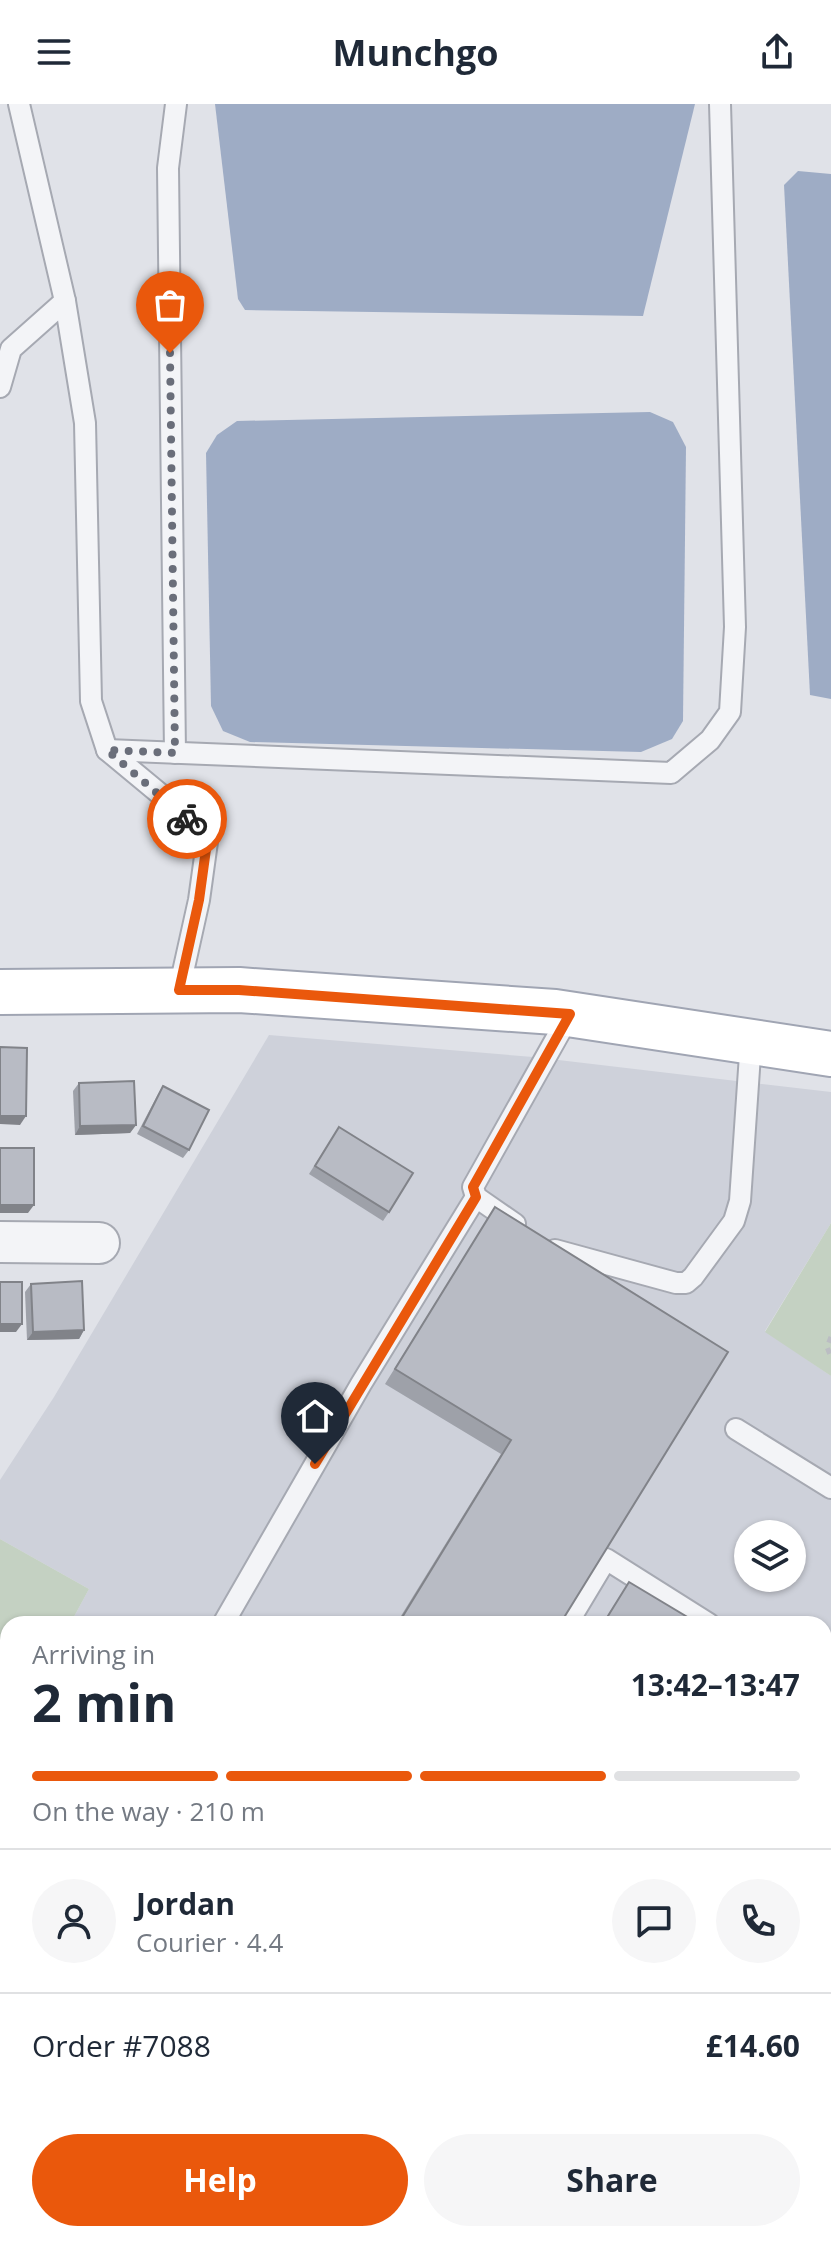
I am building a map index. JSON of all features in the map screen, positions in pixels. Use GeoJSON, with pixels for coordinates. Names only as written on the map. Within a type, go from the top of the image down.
{"type":"FeatureCollection","features":[{"type":"Feature","properties":{"kind":"main road"},"geometry":{"type":"LineString","coordinates":[[0,992],[239,990],[570,1014],[831,1054]]}},
{"type":"Feature","properties":{"kind":"street"},"geometry":{"type":"LineString","coordinates":[[0,1242],[99,1243]]}},
{"type":"Feature","properties":{"kind":"lane"},"geometry":{"type":"LineString","coordinates":[[19,104],[65,301],[85,423],[91,701],[107,750],[177,808],[207,842],[199,900],[179,990]]}},
{"type":"Feature","properties":{"kind":"lane"},"geometry":{"type":"LineString","coordinates":[[175,753],[168,168],[176,104]]}},
{"type":"Feature","properties":{"kind":"lane"},"geometry":{"type":"LineString","coordinates":[[107,750],[671,773],[710,740],[730,712],[735,627],[720,104]]}},
{"type":"Feature","properties":{"kind":"lane"},"geometry":{"type":"LineString","coordinates":[[0,387],[11,349],[65,301]]}},
{"type":"Feature","properties":{"kind":"lane"},"geometry":{"type":"LineString","coordinates":[[570,1014],[473,1187],[476,1197],[568,1257],[686,1283],[734,1221],[740,1201],[751,1040]]}},
{"type":"Feature","properties":{"kind":"lane"},"geometry":{"type":"LineString","coordinates":[[228,1616],[361,1384],[476,1197]]}},
{"type":"Feature","properties":{"kind":"lane"},"geometry":{"type":"LineString","coordinates":[[736,1429],[831,1488]]}},
{"type":"Feature","properties":{"kind":"lane"},"geometry":{"type":"LineString","coordinates":[[572,1616],[606,1559],[696,1616]]}},
{"type":"Feature","properties":{"kind":"path"},"geometry":{"type":"LineString","coordinates":[[831,1337],[827,1347],[831,1357]]}},
{"type":"Feature","properties":{"kind":"shaded area"},"geometry":{"type":"Polygon","coordinates":[[[269,1035],[533,1057],[831,1092],[831,1223],[765,1331],[831,1376],[831,1616],[74,1616],[89,1589],[0,1539],[0,1480],[54,1397],[269,1035]]]}},
{"type":"Feature","properties":{"kind":"green space"},"geometry":{"type":"Polygon","coordinates":[[[831,1223],[831,1376],[765,1332],[831,1223]]]}},
{"type":"Feature","properties":{"kind":"green space"},"geometry":{"type":"Polygon","coordinates":[[[0,1539],[89,1589],[74,1616],[0,1616],[0,1539]]]}},
{"type":"Feature","properties":{"kind":"water"},"geometry":{"type":"Polygon","coordinates":[[[215,104],[695,104],[643,316],[245,310],[238,299],[215,104]]]}},
{"type":"Feature","properties":{"kind":"water"},"geometry":{"type":"Polygon","coordinates":[[[798,171],[831,174],[831,699],[810,695],[784,185],[798,171]]]}},
{"type":"Feature","properties":{"kind":"water"},"geometry":{"type":"Polygon","coordinates":[[[650,412],[673,422],[686,447],[683,721],[672,739],[641,752],[250,742],[223,731],[211,706],[206,453],[217,435],[237,421],[650,412]]]}},
{"type":"Feature","properties":{"kind":"building"},"geometry":{"type":"Polygon","coordinates":[[[0,1047],[27,1048],[26,1116],[0,1116],[0,1047]]]}},
{"type":"Feature","properties":{"kind":"building"},"geometry":{"type":"Polygon","coordinates":[[[134,1081],[136,1125],[80,1126],[79,1083],[134,1081]]]}},
{"type":"Feature","properties":{"kind":"building"},"geometry":{"type":"Polygon","coordinates":[[[163,1086],[209,1110],[189,1150],[143,1126],[163,1086]]]}},
{"type":"Feature","properties":{"kind":"building"},"geometry":{"type":"Polygon","coordinates":[[[339,1127],[413,1173],[389,1212],[315,1166],[339,1127]]]}},
{"type":"Feature","properties":{"kind":"building"},"geometry":{"type":"Polygon","coordinates":[[[0,1148],[34,1148],[34,1205],[0,1205],[0,1148]]]}},
{"type":"Feature","properties":{"kind":"building"},"geometry":{"type":"Polygon","coordinates":[[[495,1207],[728,1352],[565,1616],[403,1616],[511,1440],[395,1369],[495,1207]]]}},
{"type":"Feature","properties":{"kind":"building"},"geometry":{"type":"Polygon","coordinates":[[[82,1281],[84,1330],[33,1332],[31,1284],[82,1281]]]}},
{"type":"Feature","properties":{"kind":"building"},"geometry":{"type":"Polygon","coordinates":[[[0,1282],[22,1282],[22,1324],[0,1324],[0,1282]]]}},
{"type":"Feature","properties":{"kind":"building"},"geometry":{"type":"Polygon","coordinates":[[[629,1582],[686,1616],[608,1616],[629,1582]]]}},
{"type":"Feature","properties":{"kind":"way so far"},"geometry":{"type":"LineString","coordinates":[[170,353],[175,753],[107,750],[187,819]]}},
{"type":"Feature","properties":{"kind":"route"},"geometry":{"type":"LineString","coordinates":[[187,819],[207,842],[199,900],[179,990],[239,990],[570,1014],[473,1187],[476,1197],[315,1464]]}}]}
